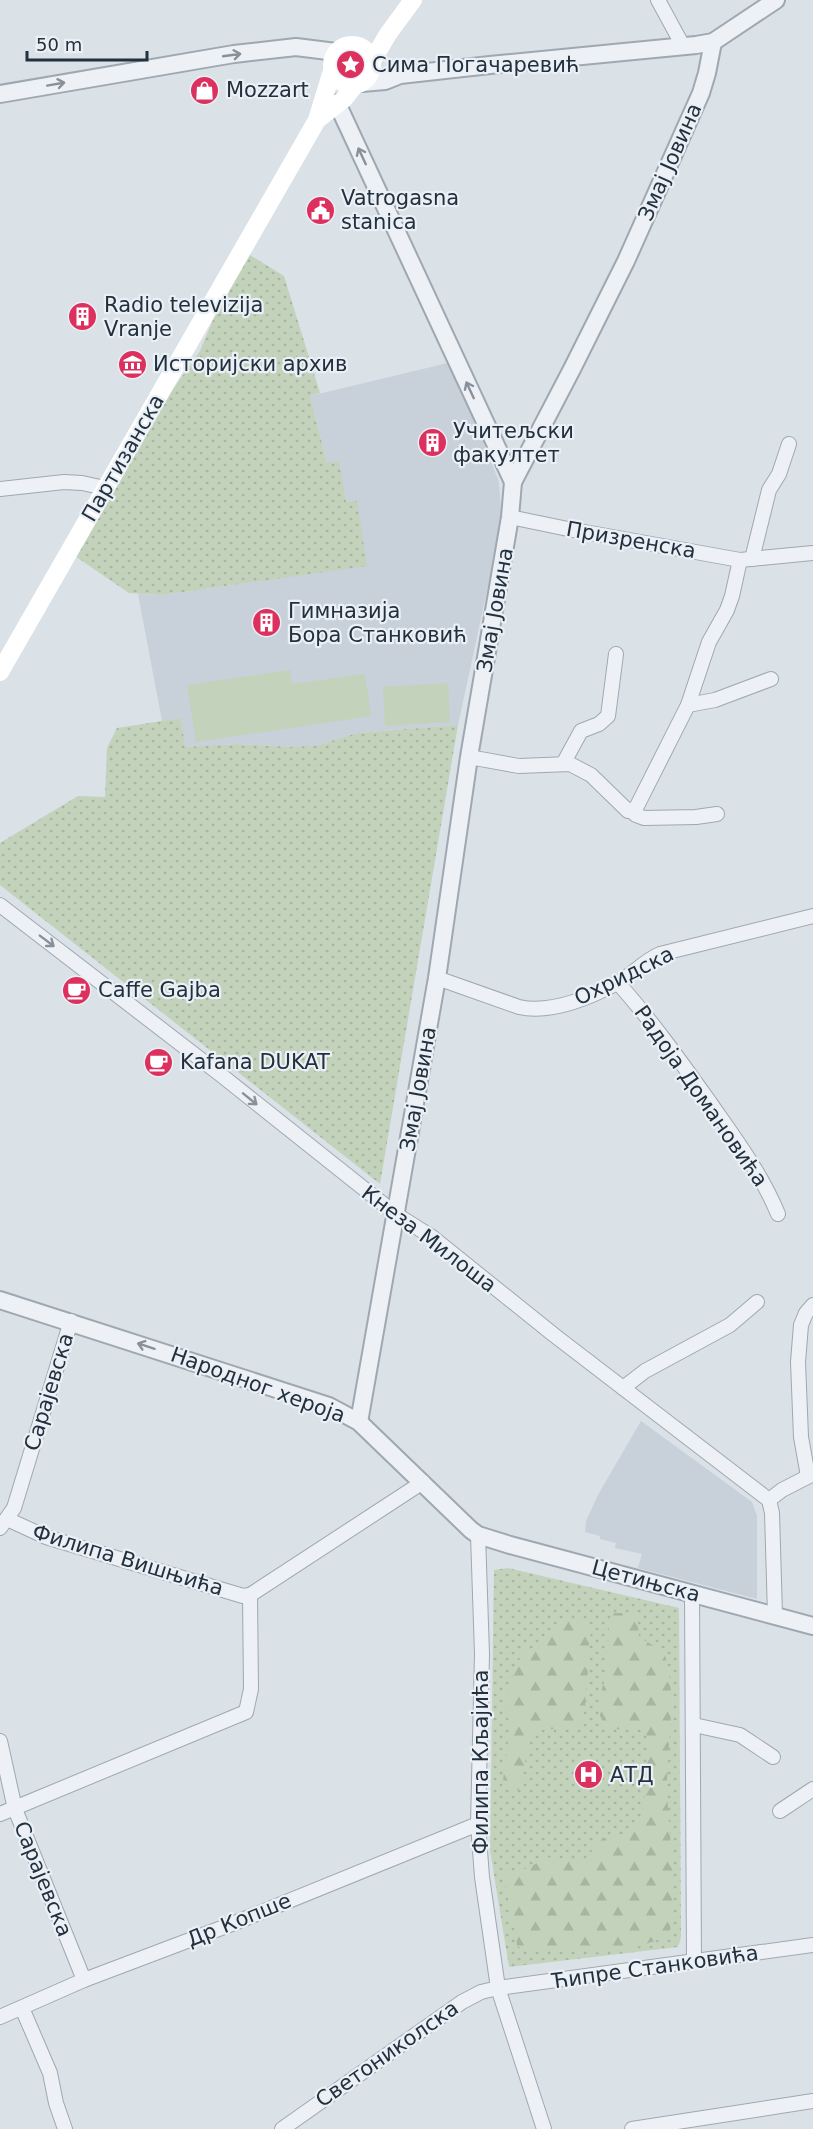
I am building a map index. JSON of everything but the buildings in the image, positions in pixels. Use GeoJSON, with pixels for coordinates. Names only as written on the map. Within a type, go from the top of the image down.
{"type":"FeatureCollection","features":[{"type":"Feature","properties":{"kind":"main road"},"geometry":{"type":"LineString","coordinates":[[388,34],[355,45],[341,47],[332,58],[334,76],[343,84],[358,84],[371,73],[372,62],[388,34],[413,0]]}},
{"type":"Feature","properties":{"kind":"main road"},"geometry":{"type":"LineString","coordinates":[[355,45],[366,50],[372,62]]}},
{"type":"Feature","properties":{"kind":"main road","name":"Партизанска"},"geometry":{"type":"LineString","coordinates":[[0,672],[318,120],[332,71]]}},
{"type":"Feature","properties":{"kind":"main road","name":"Партизанска"},"geometry":{"type":"LineString","coordinates":[[318,120],[358,84]]}},
{"type":"Feature","properties":{"kind":"street"},"geometry":{"type":"LineString","coordinates":[[658,0],[682,46]]}},
{"type":"Feature","properties":{"kind":"street"},"geometry":{"type":"LineString","coordinates":[[358,84],[385,81],[400,75],[713,42],[776,0]]}},
{"type":"Feature","properties":{"kind":"street","name":"Змај Јовина"},"geometry":{"type":"LineString","coordinates":[[359,1422],[437,978],[469,757],[510,517],[513,482],[626,261],[701,93],[713,42]]}},
{"type":"Feature","properties":{"kind":"street"},"geometry":{"type":"LineString","coordinates":[[0,94],[234,54],[296,47],[336,52]]}},
{"type":"Feature","properties":{"kind":"street"},"geometry":{"type":"LineString","coordinates":[[372,62],[400,75]]}},
{"type":"Feature","properties":{"kind":"street"},"geometry":{"type":"LineString","coordinates":[[337,103],[513,482]]}},
{"type":"Feature","properties":{"kind":"street"},"geometry":{"type":"LineString","coordinates":[[632,811],[641,801],[688,705],[709,642],[727,610],[789,444]]}},
{"type":"Feature","properties":{"kind":"street"},"geometry":{"type":"LineString","coordinates":[[0,489],[64,482],[105,488]]}},
{"type":"Feature","properties":{"kind":"street","name":"Призренска"},"geometry":{"type":"LineString","coordinates":[[510,517],[746,560],[813,554]]}},
{"type":"Feature","properties":{"kind":"street"},"geometry":{"type":"LineString","coordinates":[[563,764],[581,731],[599,724],[608,716],[616,654]]}},
{"type":"Feature","properties":{"kind":"street"},"geometry":{"type":"LineString","coordinates":[[688,705],[715,700],[771,680]]}},
{"type":"Feature","properties":{"kind":"street"},"geometry":{"type":"LineString","coordinates":[[469,757],[519,766],[563,764],[580,768],[591,775],[622,807],[644,818],[696,817],[717,814]]}},
{"type":"Feature","properties":{"kind":"street","name":"Кнеза Милоша"},"geometry":{"type":"LineString","coordinates":[[0,905],[221,1075],[396,1215],[432,1237],[769,1500]]}},
{"type":"Feature","properties":{"kind":"street","name":"Охридска"},"geometry":{"type":"LineString","coordinates":[[437,978],[531,1010],[546,1009],[618,983],[651,958],[660,954],[813,916]]}},
{"type":"Feature","properties":{"kind":"street","name":"Радоја Домановића"},"geometry":{"type":"LineString","coordinates":[[618,983],[662,1034],[753,1162],[778,1214]]}},
{"type":"Feature","properties":{"kind":"street","name":"Народног хероја"},"geometry":{"type":"LineString","coordinates":[[0,1300],[329,1406],[359,1422],[478,1535]]}},
{"type":"Feature","properties":{"kind":"street"},"geometry":{"type":"LineString","coordinates":[[623,1388],[645,1371],[730,1325],[757,1302]]}},
{"type":"Feature","properties":{"kind":"street"},"geometry":{"type":"LineString","coordinates":[[775,1614],[772,1513],[769,1500],[782,1490],[811,1475],[801,1437],[798,1362],[801,1325],[806,1313],[813,1305]]}},
{"type":"Feature","properties":{"kind":"street","name":"Сарајевска"},"geometry":{"type":"LineString","coordinates":[[4,1524],[18,1496],[71,1321]]}},
{"type":"Feature","properties":{"kind":"street","name":"Филипа Вишњића"},"geometry":{"type":"LineString","coordinates":[[4,1524],[243,1596],[250,1595],[423,1482]]}},
{"type":"Feature","properties":{"kind":"street","name":"Цетињска"},"geometry":{"type":"LineString","coordinates":[[478,1535],[813,1626]]}},
{"type":"Feature","properties":{"kind":"street","name":"Филипа Кљајића"},"geometry":{"type":"LineString","coordinates":[[478,1535],[482,1654],[478,1824],[482,1877],[498,1988],[544,2129]]}},
{"type":"Feature","properties":{"kind":"street"},"geometry":{"type":"LineString","coordinates":[[692,1593],[694,1961]]}},
{"type":"Feature","properties":{"kind":"street","name":"Филипа Вишњића"},"geometry":{"type":"LineString","coordinates":[[15,1809],[246,1712],[250,1689],[250,1595]]}},
{"type":"Feature","properties":{"kind":"street"},"geometry":{"type":"LineString","coordinates":[[694,1725],[740,1735],[773,1757]]}},
{"type":"Feature","properties":{"kind":"street","name":"Сарајевска"},"geometry":{"type":"LineString","coordinates":[[0,1741],[15,1809],[84,1980]]}},
{"type":"Feature","properties":{"kind":"street"},"geometry":{"type":"LineString","coordinates":[[780,1811],[813,1789]]}},
{"type":"Feature","properties":{"kind":"street"},"geometry":{"type":"LineString","coordinates":[[0,1815],[15,1809]]}},
{"type":"Feature","properties":{"kind":"street","name":"Др Копше"},"geometry":{"type":"LineString","coordinates":[[0,2017],[84,1980],[232,1924],[478,1824]]}},
{"type":"Feature","properties":{"kind":"street","name":"Ћипре Станковића"},"geometry":{"type":"LineString","coordinates":[[498,1988],[813,1945]]}},
{"type":"Feature","properties":{"kind":"street","name":"Светониколска"},"geometry":{"type":"LineString","coordinates":[[282,2129],[462,2002],[481,1992],[498,1988]]}},
{"type":"Feature","properties":{"kind":"street"},"geometry":{"type":"LineString","coordinates":[[22,2008],[50,2073],[56,2103],[65,2129]]}},
{"type":"Feature","properties":{"kind":"street"},"geometry":{"type":"LineString","coordinates":[[632,2129],[813,2101]]}},
{"type":"Feature","properties":{"kind":"shaded area"},"geometry":{"type":"Polygon","coordinates":[[[452,362],[499,482],[501,512],[501,526],[458,725],[357,733],[319,745],[294,747],[236,744],[184,747],[181,718],[162,721],[138,594],[162,595],[262,581],[357,502],[346,503],[327,463],[310,396],[452,362]]]}},
{"type":"Feature","properties":{"kind":"shaded area"},"geometry":{"type":"Polygon","coordinates":[[[641,1421],[752,1502],[757,1516],[757,1599],[638,1568],[642,1554],[615,1548],[616,1543],[585,1532],[586,1521],[599,1493],[641,1421]]]}},
{"type":"Feature","properties":{"kind":"green space"},"geometry":{"type":"Polygon","coordinates":[[[350,54],[358,57],[361,65],[358,73],[350,76],[342,73],[339,65],[342,57],[350,54]]]}},
{"type":"Feature","properties":{"kind":"green space"},"geometry":{"type":"Polygon","coordinates":[[[242,250],[284,276],[320,393],[310,396],[327,463],[339,461],[346,502],[357,501],[367,566],[162,595],[129,593],[69,552],[118,467],[200,351],[242,250]]]}},
{"type":"Feature","properties":{"kind":"green space"},"geometry":{"type":"Polygon","coordinates":[[[290,670],[292,684],[365,674],[371,716],[196,742],[187,685],[290,670]]]}},
{"type":"Feature","properties":{"kind":"green space"},"geometry":{"type":"Polygon","coordinates":[[[448,683],[450,722],[385,726],[383,687],[448,683]]]}},
{"type":"Feature","properties":{"kind":"green space"},"geometry":{"type":"Polygon","coordinates":[[[181,718],[185,747],[236,744],[294,747],[319,745],[357,733],[458,725],[380,1184],[0,885],[0,843],[78,796],[105,797],[107,748],[117,728],[181,718]]]}},
{"type":"Feature","properties":{"kind":"green space"},"geometry":{"type":"Polygon","coordinates":[[[508,1568],[679,1608],[681,1937],[678,1947],[509,1967],[490,1850],[494,1570],[508,1568]]]}},
{"type":"Feature","properties":{"kind":"green space"},"geometry":{"type":"Polygon","coordinates":[[[612,1613],[637,1613],[639,1637],[664,1652],[668,1668],[671,1718],[667,1785],[673,1879],[669,1936],[637,1947],[593,1953],[582,1948],[528,1952],[517,1946],[503,1873],[529,1868],[546,1857],[576,1862],[590,1859],[593,1844],[607,1837],[623,1834],[635,1827],[643,1815],[649,1739],[643,1729],[608,1728],[600,1716],[602,1688],[607,1674],[609,1622],[612,1613]]]}},
{"type":"Feature","properties":{"kind":"green space"},"geometry":{"type":"Polygon","coordinates":[[[581,1619],[593,1625],[589,1641],[590,1661],[586,1682],[585,1710],[577,1727],[542,1730],[530,1742],[518,1790],[502,1788],[510,1727],[504,1697],[522,1653],[538,1646],[565,1622],[581,1619]]]}},
{"type":"Feature","properties":{"kind":"place","name":"Сима Погачаревић"},"geometry":{"type":"Point","coordinates":[351,65]}},
{"type":"Feature","properties":{"kind":"place","name":"Mozzart"},"geometry":{"type":"Point","coordinates":[205,90]}},
{"type":"Feature","properties":{"kind":"place","name":"Vatrogasna stanica"},"geometry":{"type":"Point","coordinates":[320,210]}},
{"type":"Feature","properties":{"kind":"place","name":"Radio televizija Vranje"},"geometry":{"type":"Point","coordinates":[83,317]}},
{"type":"Feature","properties":{"kind":"place","name":"Историјски архив"},"geometry":{"type":"Point","coordinates":[132,364]}},
{"type":"Feature","properties":{"kind":"place","name":"Учитељски факултет"},"geometry":{"type":"Point","coordinates":[432,443]}},
{"type":"Feature","properties":{"kind":"place","name":"Гимназија Бора Станковић"},"geometry":{"type":"Point","coordinates":[267,623]}},
{"type":"Feature","properties":{"kind":"place","name":"Caffe Gajba"},"geometry":{"type":"Point","coordinates":[77,990]}},
{"type":"Feature","properties":{"kind":"place","name":"Kafana DUKAT"},"geometry":{"type":"Point","coordinates":[159,1062]}},
{"type":"Feature","properties":{"kind":"place","name":"АТД"},"geometry":{"type":"Point","coordinates":[589,1775]}}]}
